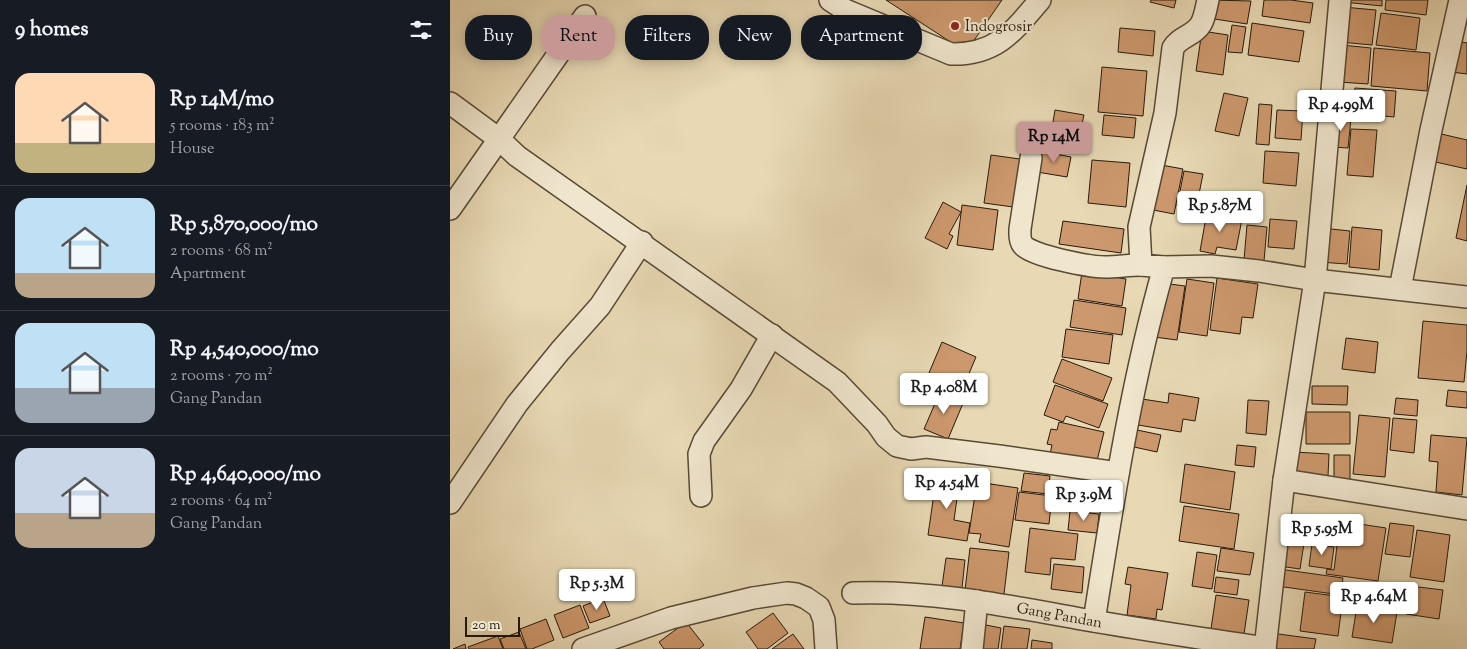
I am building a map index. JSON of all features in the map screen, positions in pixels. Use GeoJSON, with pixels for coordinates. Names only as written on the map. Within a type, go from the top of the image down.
{"type":"FeatureCollection","features":[{"type":"Feature","properties":{"kind":"street"},"geometry":{"type":"LineString","coordinates":[[830,0],[845,10],[951,54],[966,55],[992,47],[1014,30],[1040,0]]}},
{"type":"Feature","properties":{"kind":"street"},"geometry":{"type":"LineString","coordinates":[[1141,264],[1139,227],[1165,113],[1174,45],[1200,26],[1208,0]]}},
{"type":"Feature","properties":{"kind":"street"},"geometry":{"type":"LineString","coordinates":[[1265,649],[1284,480],[1315,280],[1340,0]]}},
{"type":"Feature","properties":{"kind":"street"},"geometry":{"type":"LineString","coordinates":[[1400,289],[1431,130],[1462,7]]}},
{"type":"Feature","properties":{"kind":"street"},"geometry":{"type":"LineString","coordinates":[[450,209],[554,60]]}},
{"type":"Feature","properties":{"kind":"street"},"geometry":{"type":"LineString","coordinates":[[450,103],[498,139],[517,156],[642,242],[838,382],[877,424],[886,437],[897,446],[911,449],[926,447],[999,456],[1118,474]]}},
{"type":"Feature","properties":{"kind":"street"},"geometry":{"type":"LineString","coordinates":[[1031,158],[1020,237],[1023,245],[1027,248],[1048,256],[1079,264],[1104,267],[1141,264],[1164,267],[1211,266],[1467,297]]}},
{"type":"Feature","properties":{"kind":"street"},"geometry":{"type":"LineString","coordinates":[[450,503],[517,404],[600,306],[642,242]]}},
{"type":"Feature","properties":{"kind":"street"},"geometry":{"type":"LineString","coordinates":[[1094,621],[1118,474],[1149,320],[1164,267]]}},
{"type":"Feature","properties":{"kind":"street"},"geometry":{"type":"LineString","coordinates":[[700,496],[699,454],[704,441],[741,389],[772,335]]}},
{"type":"Feature","properties":{"kind":"street"},"geometry":{"type":"LineString","coordinates":[[1284,480],[1467,509]]}},
{"type":"Feature","properties":{"kind":"street"},"geometry":{"type":"LineString","coordinates":[[583,649],[632,642],[671,618],[753,598],[787,593],[806,598],[819,607],[824,620],[826,649]]}},
{"type":"Feature","properties":{"kind":"street","name":"Gang Pandan"},"geometry":{"type":"LineString","coordinates":[[852,593],[889,593],[978,601],[1265,649]]}},
{"type":"Feature","properties":{"kind":"street"},"geometry":{"type":"LineString","coordinates":[[972,649],[978,601]]}},
{"type":"Feature","properties":{"kind":"building","name":"Indogrosir"},"geometry":{"type":"Polygon","coordinates":[[[886,0],[1002,0],[966,52],[922,23],[922,15],[909,15],[886,0]]]}},
{"type":"Feature","properties":{"kind":"building"},"geometry":{"type":"Polygon","coordinates":[[[1151,0],[1176,0],[1174,8],[1150,2],[1151,0]]]}},
{"type":"Feature","properties":{"kind":"building"},"geometry":{"type":"Polygon","coordinates":[[[1211,0],[1251,1],[1247,24],[1208,18],[1211,0]]]}},
{"type":"Feature","properties":{"kind":"building"},"geometry":{"type":"Polygon","coordinates":[[[1264,0],[1291,0],[1313,3],[1310,23],[1262,16],[1264,0]]]}},
{"type":"Feature","properties":{"kind":"building"},"geometry":{"type":"Polygon","coordinates":[[[1343,0],[1382,0],[1382,6],[1343,2],[1343,0]]]}},
{"type":"Feature","properties":{"kind":"building"},"geometry":{"type":"Polygon","coordinates":[[[1386,0],[1428,0],[1426,15],[1385,10],[1386,0]]]}},
{"type":"Feature","properties":{"kind":"building"},"geometry":{"type":"Polygon","coordinates":[[[1343,7],[1376,10],[1372,45],[1340,42],[1343,7]]]}},
{"type":"Feature","properties":{"kind":"building"},"geometry":{"type":"Polygon","coordinates":[[[1381,13],[1420,18],[1416,50],[1376,45],[1381,13]]]}},
{"type":"Feature","properties":{"kind":"building"},"geometry":{"type":"Polygon","coordinates":[[[1252,23],[1304,31],[1299,62],[1248,55],[1252,23]]]}},
{"type":"Feature","properties":{"kind":"building"},"geometry":{"type":"Polygon","coordinates":[[[1232,25],[1246,27],[1242,53],[1228,52],[1232,25]]]}},
{"type":"Feature","properties":{"kind":"building"},"geometry":{"type":"Polygon","coordinates":[[[1120,28],[1155,31],[1153,56],[1118,52],[1120,28]]]}},
{"type":"Feature","properties":{"kind":"building"},"geometry":{"type":"Polygon","coordinates":[[[1202,31],[1228,35],[1223,75],[1196,71],[1202,31]]]}},
{"type":"Feature","properties":{"kind":"building"},"geometry":{"type":"Polygon","coordinates":[[[1456,41],[1467,43],[1467,74],[1451,72],[1456,41]]]}},
{"type":"Feature","properties":{"kind":"building"},"geometry":{"type":"Polygon","coordinates":[[[1342,45],[1371,48],[1368,84],[1339,82],[1342,45]]]}},
{"type":"Feature","properties":{"kind":"building"},"geometry":{"type":"Polygon","coordinates":[[[1374,48],[1430,53],[1427,91],[1371,86],[1374,48]]]}},
{"type":"Feature","properties":{"kind":"building"},"geometry":{"type":"Polygon","coordinates":[[[1102,67],[1147,71],[1143,116],[1098,112],[1102,67]]]}},
{"type":"Feature","properties":{"kind":"building"},"geometry":{"type":"Polygon","coordinates":[[[1355,88],[1396,91],[1394,117],[1353,113],[1355,88]]]}},
{"type":"Feature","properties":{"kind":"building"},"geometry":{"type":"Polygon","coordinates":[[[1224,93],[1248,98],[1239,136],[1215,131],[1224,93]]]}},
{"type":"Feature","properties":{"kind":"building"},"geometry":{"type":"Polygon","coordinates":[[[1259,104],[1272,105],[1269,145],[1256,144],[1259,104]]]}},
{"type":"Feature","properties":{"kind":"building"},"geometry":{"type":"Polygon","coordinates":[[[1055,110],[1084,115],[1080,133],[1052,128],[1055,110]]]}},
{"type":"Feature","properties":{"kind":"building"},"geometry":{"type":"Polygon","coordinates":[[[1277,110],[1303,111],[1301,140],[1275,138],[1277,110]]]}},
{"type":"Feature","properties":{"kind":"building"},"geometry":{"type":"Polygon","coordinates":[[[1104,115],[1136,118],[1134,138],[1102,135],[1104,115]]]}},
{"type":"Feature","properties":{"kind":"building"},"geometry":{"type":"Polygon","coordinates":[[[1334,117],[1351,118],[1348,148],[1332,147],[1334,117]]]}},
{"type":"Feature","properties":{"kind":"building"},"geometry":{"type":"Polygon","coordinates":[[[1049,129],[1079,134],[1075,153],[1046,148],[1049,129]]]}},
{"type":"Feature","properties":{"kind":"building"},"geometry":{"type":"Polygon","coordinates":[[[1351,129],[1377,130],[1373,177],[1347,175],[1351,129]]]}},
{"type":"Feature","properties":{"kind":"building"},"geometry":{"type":"Polygon","coordinates":[[[1437,133],[1467,140],[1467,169],[1431,161],[1437,133]]]}},
{"type":"Feature","properties":{"kind":"building"},"geometry":{"type":"Polygon","coordinates":[[[1041,151],[1071,157],[1067,177],[1037,172],[1041,151]]]}},
{"type":"Feature","properties":{"kind":"building"},"geometry":{"type":"Polygon","coordinates":[[[1265,151],[1299,153],[1296,186],[1263,183],[1265,151]]]}},
{"type":"Feature","properties":{"kind":"building"},"geometry":{"type":"Polygon","coordinates":[[[991,155],[1020,159],[1013,207],[984,203],[991,155]]]}},
{"type":"Feature","properties":{"kind":"building"},"geometry":{"type":"Polygon","coordinates":[[[1092,160],[1130,163],[1126,207],[1088,203],[1092,160]]]}},
{"type":"Feature","properties":{"kind":"building"},"geometry":{"type":"Polygon","coordinates":[[[1156,164],[1183,169],[1174,214],[1148,209],[1156,164]]]}},
{"type":"Feature","properties":{"kind":"building"},"geometry":{"type":"Polygon","coordinates":[[[1184,171],[1203,174],[1196,209],[1177,206],[1184,171]]]}},
{"type":"Feature","properties":{"kind":"building"},"geometry":{"type":"Polygon","coordinates":[[[1467,185],[1467,241],[1456,238],[1467,185]]]}},
{"type":"Feature","properties":{"kind":"building"},"geometry":{"type":"Polygon","coordinates":[[[943,202],[961,212],[949,234],[953,236],[947,249],[925,238],[943,202]]]}},
{"type":"Feature","properties":{"kind":"building"},"geometry":{"type":"Polygon","coordinates":[[[962,205],[998,210],[993,250],[957,245],[962,205]]]}},
{"type":"Feature","properties":{"kind":"building"},"geometry":{"type":"Polygon","coordinates":[[[1207,212],[1242,219],[1236,250],[1217,247],[1215,254],[1200,251],[1207,212]]]}},
{"type":"Feature","properties":{"kind":"building"},"geometry":{"type":"Polygon","coordinates":[[[1270,219],[1297,221],[1294,249],[1268,247],[1270,219]]]}},
{"type":"Feature","properties":{"kind":"building"},"geometry":{"type":"Polygon","coordinates":[[[1063,221],[1124,229],[1121,253],[1059,244],[1063,221]]]}},
{"type":"Feature","properties":{"kind":"building"},"geometry":{"type":"Polygon","coordinates":[[[1247,225],[1267,227],[1264,261],[1244,260],[1247,225]]]}},
{"type":"Feature","properties":{"kind":"building"},"geometry":{"type":"Polygon","coordinates":[[[1352,227],[1382,230],[1379,270],[1349,267],[1352,227]]]}},
{"type":"Feature","properties":{"kind":"building"},"geometry":{"type":"Polygon","coordinates":[[[1322,228],[1350,231],[1347,264],[1319,262],[1322,228]]]}},
{"type":"Feature","properties":{"kind":"building"},"geometry":{"type":"Polygon","coordinates":[[[1082,272],[1126,279],[1122,306],[1078,299],[1082,272]]]}},
{"type":"Feature","properties":{"kind":"building"},"geometry":{"type":"Polygon","coordinates":[[[1217,278],[1258,284],[1253,318],[1242,317],[1240,334],[1210,330],[1217,278]]]}},
{"type":"Feature","properties":{"kind":"building"},"geometry":{"type":"Polygon","coordinates":[[[1187,279],[1214,283],[1207,336],[1179,332],[1187,279]]]}},
{"type":"Feature","properties":{"kind":"building"},"geometry":{"type":"Polygon","coordinates":[[[1162,283],[1185,286],[1177,340],[1154,337],[1162,283]]]}},
{"type":"Feature","properties":{"kind":"building"},"geometry":{"type":"Polygon","coordinates":[[[1074,300],[1126,308],[1122,335],[1070,327],[1074,300]]]}},
{"type":"Feature","properties":{"kind":"building"},"geometry":{"type":"Polygon","coordinates":[[[1423,321],[1467,325],[1464,382],[1418,378],[1423,321]]]}},
{"type":"Feature","properties":{"kind":"building"},"geometry":{"type":"Polygon","coordinates":[[[1066,329],[1113,335],[1109,364],[1062,357],[1066,329]]]}},
{"type":"Feature","properties":{"kind":"building"},"geometry":{"type":"Polygon","coordinates":[[[1346,338],[1378,342],[1375,373],[1342,369],[1346,338]]]}},
{"type":"Feature","properties":{"kind":"building"},"geometry":{"type":"Polygon","coordinates":[[[942,342],[976,357],[960,395],[926,380],[942,342]]]}},
{"type":"Feature","properties":{"kind":"building"},"geometry":{"type":"Polygon","coordinates":[[[1062,359],[1112,378],[1103,401],[1053,382],[1062,359]]]}},
{"type":"Feature","properties":{"kind":"building"},"geometry":{"type":"Polygon","coordinates":[[[1055,385],[1108,404],[1099,428],[1066,416],[1063,422],[1044,415],[1055,385]]]}},
{"type":"Feature","properties":{"kind":"building"},"geometry":{"type":"Polygon","coordinates":[[[1312,386],[1348,386],[1347,405],[1312,404],[1312,386]]]}},
{"type":"Feature","properties":{"kind":"building"},"geometry":{"type":"Polygon","coordinates":[[[1448,390],[1467,392],[1467,408],[1446,406],[1448,390]]]}},
{"type":"Feature","properties":{"kind":"building"},"geometry":{"type":"Polygon","coordinates":[[[940,392],[964,401],[948,439],[924,429],[940,392]]]}},
{"type":"Feature","properties":{"kind":"building"},"geometry":{"type":"Polygon","coordinates":[[[1169,393],[1199,398],[1195,421],[1183,419],[1181,432],[1138,425],[1142,399],[1168,403],[1169,393]]]}},
{"type":"Feature","properties":{"kind":"building"},"geometry":{"type":"Polygon","coordinates":[[[1396,398],[1418,400],[1417,416],[1394,414],[1396,398]]]}},
{"type":"Feature","properties":{"kind":"building"},"geometry":{"type":"Polygon","coordinates":[[[1248,400],[1269,401],[1266,435],[1246,433],[1248,400]]]}},
{"type":"Feature","properties":{"kind":"building"},"geometry":{"type":"Polygon","coordinates":[[[1306,412],[1350,412],[1350,444],[1306,444],[1306,412]]]}},
{"type":"Feature","properties":{"kind":"building"},"geometry":{"type":"Polygon","coordinates":[[[1359,415],[1390,418],[1385,477],[1353,474],[1359,415]]]}},
{"type":"Feature","properties":{"kind":"building"},"geometry":{"type":"Polygon","coordinates":[[[1393,418],[1417,420],[1414,453],[1390,450],[1393,418]]]}},
{"type":"Feature","properties":{"kind":"building"},"geometry":{"type":"Polygon","coordinates":[[[1059,422],[1104,432],[1096,465],[1050,454],[1052,445],[1047,444],[1051,429],[1057,430],[1059,422]]]}},
{"type":"Feature","properties":{"kind":"building"},"geometry":{"type":"Polygon","coordinates":[[[1137,430],[1161,435],[1157,452],[1134,447],[1137,430]]]}},
{"type":"Feature","properties":{"kind":"building"},"geometry":{"type":"Polygon","coordinates":[[[1431,435],[1467,438],[1462,495],[1436,492],[1438,462],[1429,461],[1431,435]]]}},
{"type":"Feature","properties":{"kind":"building"},"geometry":{"type":"Polygon","coordinates":[[[1237,445],[1256,447],[1254,467],[1235,465],[1237,445]]]}},
{"type":"Feature","properties":{"kind":"building"},"geometry":{"type":"Polygon","coordinates":[[[1294,452],[1329,454],[1328,476],[1293,475],[1294,452]]]}},
{"type":"Feature","properties":{"kind":"building"},"geometry":{"type":"Polygon","coordinates":[[[1334,455],[1350,455],[1350,487],[1334,487],[1334,455]]]}},
{"type":"Feature","properties":{"kind":"building"},"geometry":{"type":"Polygon","coordinates":[[[1185,464],[1235,472],[1230,510],[1180,502],[1185,464]]]}},
{"type":"Feature","properties":{"kind":"building"},"geometry":{"type":"Polygon","coordinates":[[[937,473],[960,477],[954,520],[970,523],[967,541],[928,535],[937,473]]]}},
{"type":"Feature","properties":{"kind":"building"},"geometry":{"type":"Polygon","coordinates":[[[1024,473],[1050,476],[1048,494],[1021,491],[1024,473]]]}},
{"type":"Feature","properties":{"kind":"building"},"geometry":{"type":"Polygon","coordinates":[[[977,482],[1018,488],[1009,547],[979,542],[981,534],[969,533],[977,482]]]}},
{"type":"Feature","properties":{"kind":"building"},"geometry":{"type":"Polygon","coordinates":[[[1019,492],[1052,496],[1049,524],[1015,520],[1019,492]]]}},
{"type":"Feature","properties":{"kind":"building"},"geometry":{"type":"Polygon","coordinates":[[[1184,506],[1239,514],[1234,549],[1179,541],[1184,506]]]}},
{"type":"Feature","properties":{"kind":"building"},"geometry":{"type":"Polygon","coordinates":[[[1070,511],[1099,514],[1097,533],[1068,530],[1070,511]]]}},
{"type":"Feature","properties":{"kind":"building"},"geometry":{"type":"Polygon","coordinates":[[[1333,520],[1386,528],[1378,581],[1326,574],[1327,569],[1334,570],[1337,546],[1330,545],[1333,520]]]}},
{"type":"Feature","properties":{"kind":"building"},"geometry":{"type":"Polygon","coordinates":[[[1390,523],[1414,526],[1410,557],[1385,554],[1390,523]]]}},
{"type":"Feature","properties":{"kind":"building"},"geometry":{"type":"Polygon","coordinates":[[[1030,528],[1078,534],[1075,560],[1051,558],[1050,575],[1025,572],[1030,528]]]}},
{"type":"Feature","properties":{"kind":"building"},"geometry":{"type":"Polygon","coordinates":[[[1289,528],[1314,532],[1313,541],[1287,538],[1289,528]]]}},
{"type":"Feature","properties":{"kind":"building"},"geometry":{"type":"Polygon","coordinates":[[[1417,530],[1450,535],[1444,582],[1410,577],[1417,530]]]}},
{"type":"Feature","properties":{"kind":"building"},"geometry":{"type":"Polygon","coordinates":[[[1283,540],[1304,543],[1300,569],[1279,566],[1283,540]]]}},
{"type":"Feature","properties":{"kind":"building"},"geometry":{"type":"Polygon","coordinates":[[[1312,544],[1334,547],[1331,569],[1309,566],[1312,544]]]}},
{"type":"Feature","properties":{"kind":"building"},"geometry":{"type":"Polygon","coordinates":[[[970,548],[1009,552],[1004,594],[965,590],[970,548]]]}},
{"type":"Feature","properties":{"kind":"building"},"geometry":{"type":"Polygon","coordinates":[[[1221,548],[1254,553],[1250,575],[1217,571],[1221,548]]]}},
{"type":"Feature","properties":{"kind":"building"},"geometry":{"type":"Polygon","coordinates":[[[1197,552],[1217,555],[1212,589],[1192,586],[1197,552]]]}},
{"type":"Feature","properties":{"kind":"building"},"geometry":{"type":"Polygon","coordinates":[[[946,558],[965,560],[962,588],[942,586],[946,558]]]}},
{"type":"Feature","properties":{"kind":"building"},"geometry":{"type":"Polygon","coordinates":[[[1054,564],[1084,567],[1082,593],[1051,589],[1054,564]]]}},
{"type":"Feature","properties":{"kind":"building"},"geometry":{"type":"Polygon","coordinates":[[[1128,567],[1168,573],[1162,610],[1157,609],[1156,619],[1127,615],[1131,585],[1125,584],[1128,567]]]}},
{"type":"Feature","properties":{"kind":"building"},"geometry":{"type":"Polygon","coordinates":[[[1279,569],[1343,578],[1341,595],[1277,586],[1279,569]]]}},
{"type":"Feature","properties":{"kind":"building"},"geometry":{"type":"Polygon","coordinates":[[[1216,577],[1239,580],[1237,595],[1214,592],[1216,577]]]}},
{"type":"Feature","properties":{"kind":"building"},"geometry":{"type":"Polygon","coordinates":[[[1410,586],[1443,590],[1439,619],[1406,614],[1410,586]]]}},
{"type":"Feature","properties":{"kind":"building"},"geometry":{"type":"Polygon","coordinates":[[[1305,592],[1343,597],[1338,636],[1300,631],[1305,592]]]}},
{"type":"Feature","properties":{"kind":"building"},"geometry":{"type":"Polygon","coordinates":[[[1216,595],[1249,600],[1244,634],[1211,629],[1216,595]]]}},
{"type":"Feature","properties":{"kind":"building"},"geometry":{"type":"Polygon","coordinates":[[[603,598],[610,616],[590,623],[583,606],[603,598]]]}},
{"type":"Feature","properties":{"kind":"building"},"geometry":{"type":"Polygon","coordinates":[[[580,605],[589,628],[563,638],[554,615],[580,605]]]}},
{"type":"Feature","properties":{"kind":"building"},"geometry":{"type":"Polygon","coordinates":[[[1357,606],[1397,612],[1392,643],[1352,637],[1357,606]]]}},
{"type":"Feature","properties":{"kind":"building"},"geometry":{"type":"Polygon","coordinates":[[[773,613],[788,633],[767,649],[758,649],[746,632],[773,613]]]}},
{"type":"Feature","properties":{"kind":"building"},"geometry":{"type":"Polygon","coordinates":[[[925,617],[964,623],[960,649],[920,649],[925,617]]]}},
{"type":"Feature","properties":{"kind":"building"},"geometry":{"type":"Polygon","coordinates":[[[546,619],[554,640],[532,649],[527,649],[520,629],[546,619]]]}},
{"type":"Feature","properties":{"kind":"building"},"geometry":{"type":"Polygon","coordinates":[[[686,622],[704,645],[699,649],[664,649],[659,642],[686,622]]]}},
{"type":"Feature","properties":{"kind":"building"},"geometry":{"type":"Polygon","coordinates":[[[981,624],[1001,628],[998,649],[977,649],[981,624]]]}},
{"type":"Feature","properties":{"kind":"building"},"geometry":{"type":"Polygon","coordinates":[[[1004,626],[1030,629],[1027,649],[1001,649],[1004,626]]]}},
{"type":"Feature","properties":{"kind":"building"},"geometry":{"type":"Polygon","coordinates":[[[519,632],[526,649],[504,649],[500,639],[519,632]]]}},
{"type":"Feature","properties":{"kind":"building"},"geometry":{"type":"Polygon","coordinates":[[[1271,633],[1316,639],[1314,649],[1269,649],[1271,633]]]}},
{"type":"Feature","properties":{"kind":"building"},"geometry":{"type":"Polygon","coordinates":[[[793,634],[804,649],[772,649],[793,634]]]}},
{"type":"Feature","properties":{"kind":"building"},"geometry":{"type":"Polygon","coordinates":[[[498,636],[503,649],[469,649],[468,647],[498,636]]]}},
{"type":"Feature","properties":{"kind":"building"},"geometry":{"type":"Polygon","coordinates":[[[1032,640],[1052,643],[1052,649],[1031,649],[1032,640]]]}},
{"type":"Feature","properties":{"kind":"building"},"geometry":{"type":"Polygon","coordinates":[[[465,644],[466,649],[453,649],[465,644]]]}},
{"type":"Feature","properties":{"kind":"place","name":"Indogrosir"},"geometry":{"type":"Point","coordinates":[955,26]}}]}
